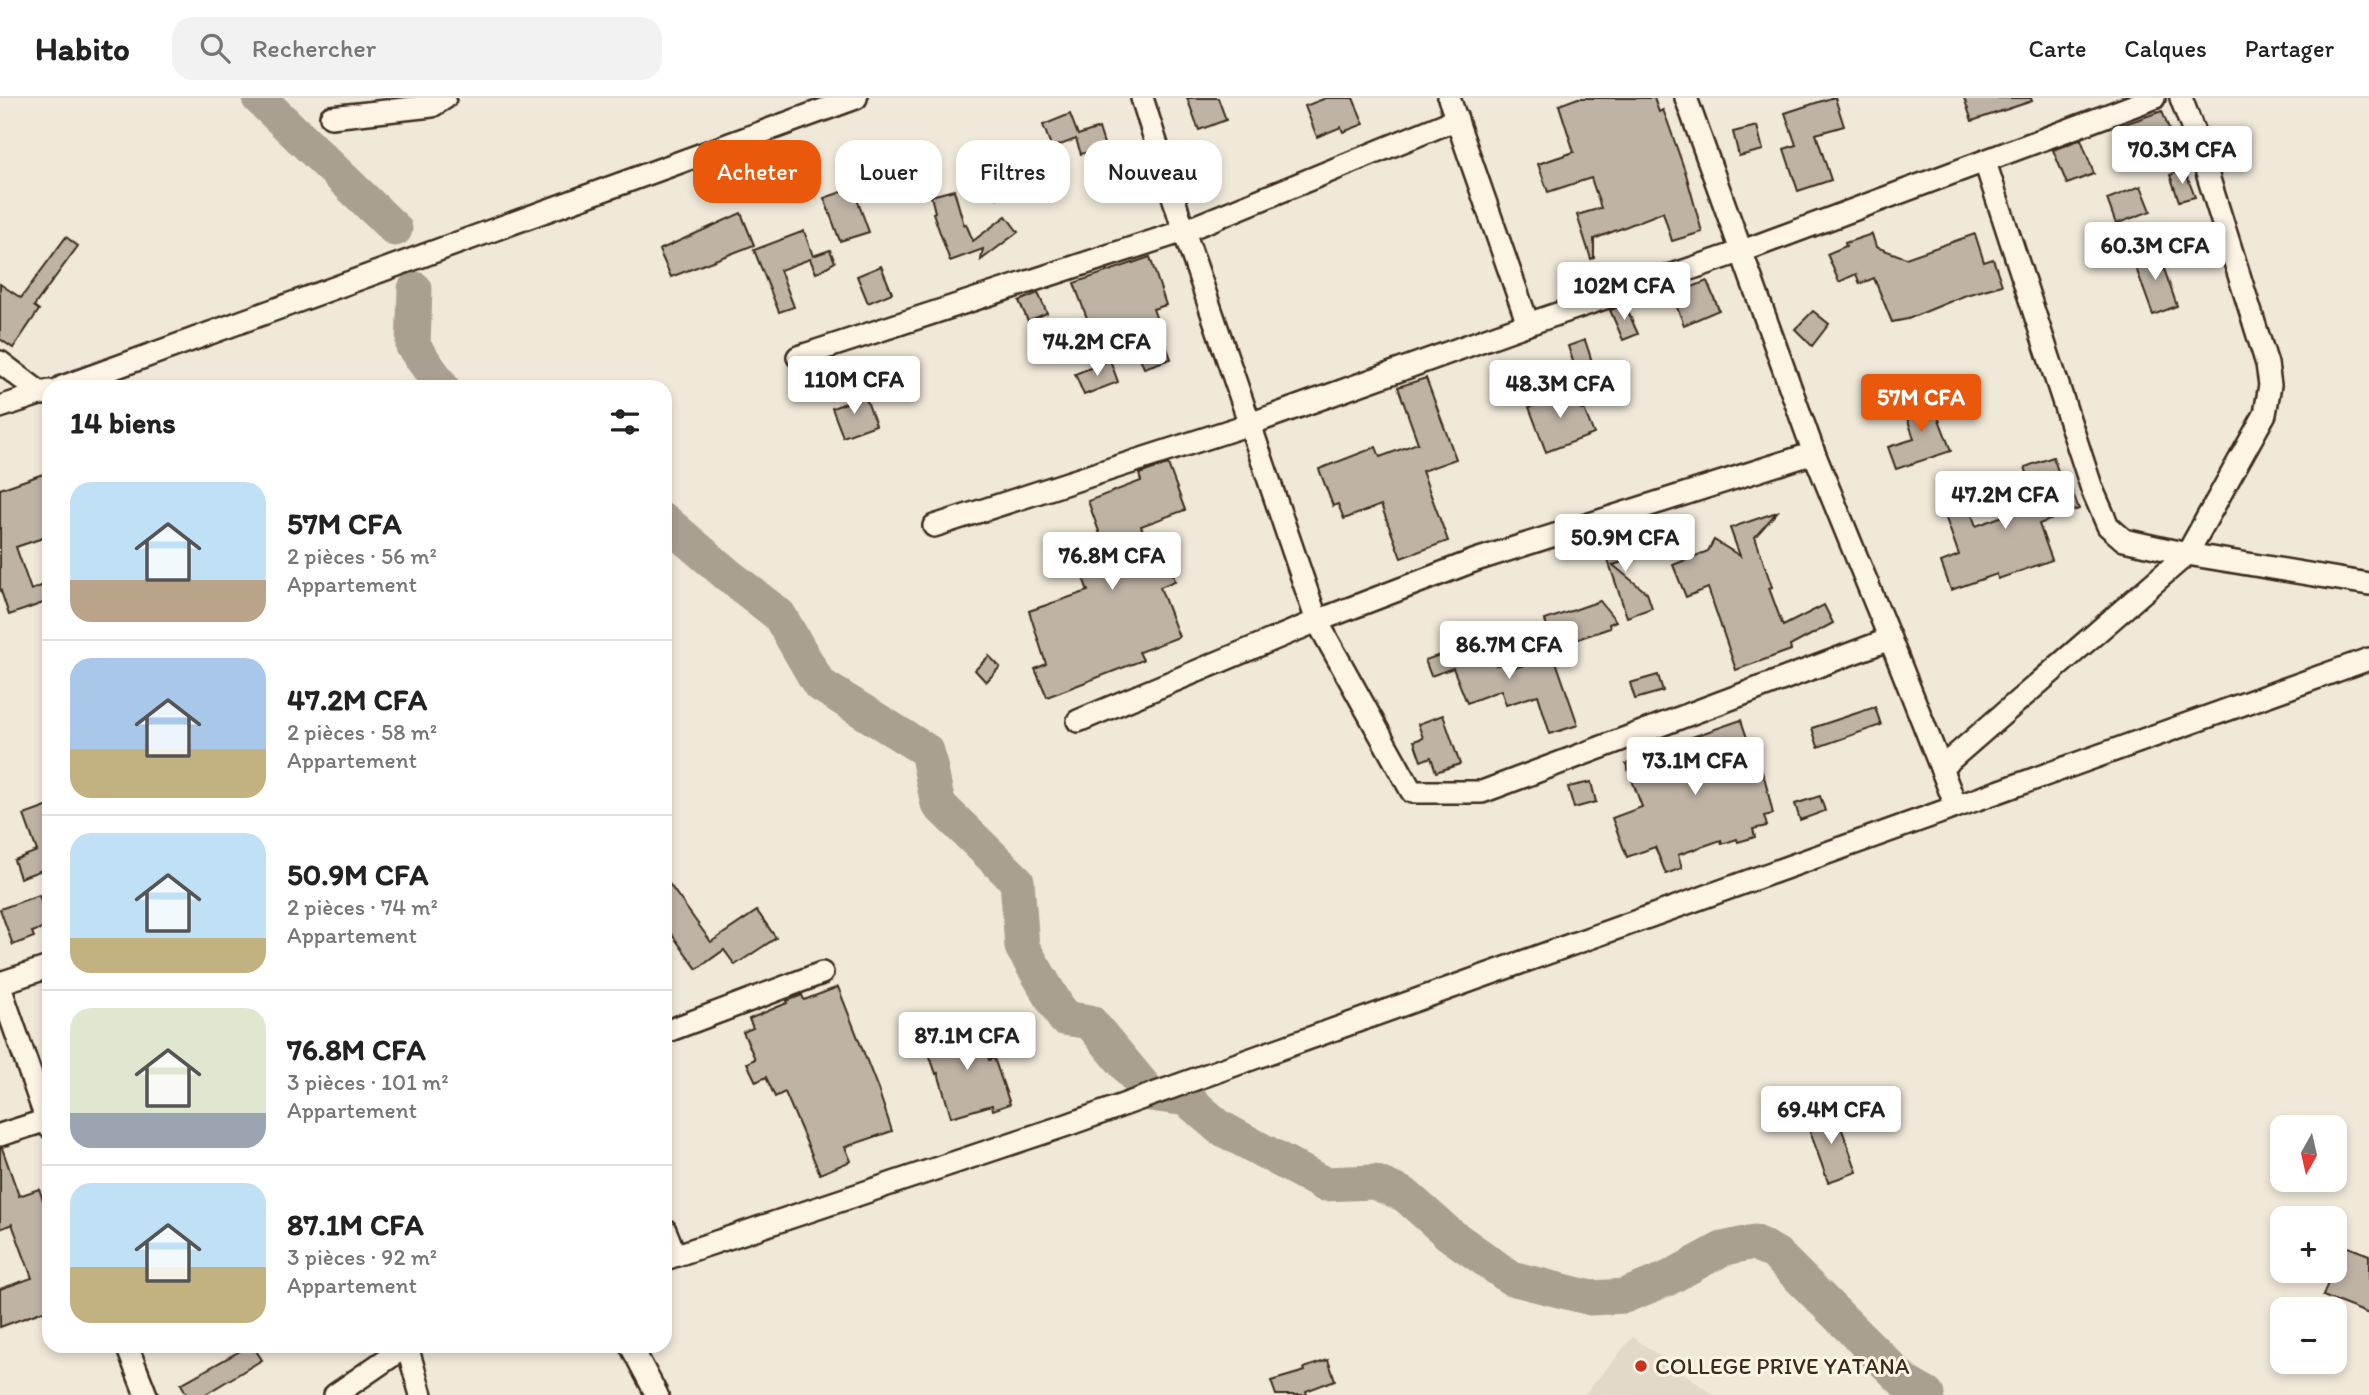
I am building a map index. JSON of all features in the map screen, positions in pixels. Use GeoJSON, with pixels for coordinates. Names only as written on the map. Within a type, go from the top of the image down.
{"type":"FeatureCollection","features":[{"type":"Feature","properties":{"kind":"street"},"geometry":{"type":"LineString","coordinates":[[331,117],[432,106],[445,98]]}},
{"type":"Feature","properties":{"kind":"street"},"geometry":{"type":"LineString","coordinates":[[81,380],[856,98]]}},
{"type":"Feature","properties":{"kind":"street"},"geometry":{"type":"LineString","coordinates":[[1142,98],[1184,231],[1317,621],[1412,792],[1482,792],[1890,639]]}},
{"type":"Feature","properties":{"kind":"street"},"geometry":{"type":"LineString","coordinates":[[1449,98],[1528,324]]}},
{"type":"Feature","properties":{"kind":"street"},"geometry":{"type":"LineString","coordinates":[[1686,98],[1814,453],[1956,806]]}},
{"type":"Feature","properties":{"kind":"street"},"geometry":{"type":"LineString","coordinates":[[934,526],[1250,424],[1528,324],[1740,252],[2154,98]]}},
{"type":"Feature","properties":{"kind":"street"},"geometry":{"type":"LineString","coordinates":[[1941,768],[2187,554],[2265,414],[2270,385],[2267,364],[2181,98]]}},
{"type":"Feature","properties":{"kind":"street"},"geometry":{"type":"LineString","coordinates":[[798,357],[1184,231],[1457,118]]}},
{"type":"Feature","properties":{"kind":"street"},"geometry":{"type":"LineString","coordinates":[[1985,162],[2092,489],[2108,526],[2124,540],[2187,554],[2369,584]]}},
{"type":"Feature","properties":{"kind":"street"},"geometry":{"type":"LineString","coordinates":[[0,362],[42,390]]}},
{"type":"Feature","properties":{"kind":"street"},"geometry":{"type":"LineString","coordinates":[[0,407],[42,393]]}},
{"type":"Feature","properties":{"kind":"street"},"geometry":{"type":"LineString","coordinates":[[1078,721],[1317,621],[1476,560],[1814,453]]}},
{"type":"Feature","properties":{"kind":"street"},"geometry":{"type":"LineString","coordinates":[[672,1256],[1067,1125],[2369,659]]}},
{"type":"Feature","properties":{"kind":"street"},"geometry":{"type":"LineString","coordinates":[[42,970],[0,985],[42,1107]]}},
{"type":"Feature","properties":{"kind":"street"},"geometry":{"type":"LineString","coordinates":[[672,1029],[822,972]]}},
{"type":"Feature","properties":{"kind":"street"},"geometry":{"type":"LineString","coordinates":[[0,1135],[42,1125]]}},
{"type":"Feature","properties":{"kind":"street"},"geometry":{"type":"LineString","coordinates":[[130,1353],[146,1395]]}},
{"type":"Feature","properties":{"kind":"street"},"geometry":{"type":"LineString","coordinates":[[335,1395],[397,1353]]}},
{"type":"Feature","properties":{"kind":"street"},"geometry":{"type":"LineString","coordinates":[[409,1353],[421,1395]]}},
{"type":"Feature","properties":{"kind":"street"},"geometry":{"type":"LineString","coordinates":[[635,1353],[657,1395]]}},
{"type":"Feature","properties":{"kind":"shaded area","name":"COLLEGE PRIVE YATANA"},"geometry":{"type":"Polygon","coordinates":[[[1633,1337],[1714,1395],[1584,1395],[1633,1337]]]}},
{"type":"Feature","properties":{"kind":"building"},"geometry":{"type":"Polygon","coordinates":[[[1187,98],[1218,98],[1226,120],[1199,130],[1187,98]]]}},
{"type":"Feature","properties":{"kind":"building"},"geometry":{"type":"Polygon","coordinates":[[[1326,98],[1353,98],[1364,124],[1343,132],[1341,127],[1317,137],[1305,106],[1326,98]]]}},
{"type":"Feature","properties":{"kind":"building"},"geometry":{"type":"Polygon","coordinates":[[[1578,98],[1654,98],[1659,112],[1663,110],[1667,120],[1702,232],[1672,241],[1663,212],[1594,239],[1594,258],[1591,259],[1577,215],[1601,208],[1591,178],[1548,192],[1538,164],[1574,152],[1559,105],[1578,98]]]}},
{"type":"Feature","properties":{"kind":"building"},"geometry":{"type":"Polygon","coordinates":[[[1835,98],[1844,126],[1816,134],[1831,180],[1798,191],[1784,149],[1796,145],[1785,113],[1835,98]]]}},
{"type":"Feature","properties":{"kind":"building"},"geometry":{"type":"Polygon","coordinates":[[[1964,98],[2031,98],[2032,101],[1972,121],[1964,98]]]}},
{"type":"Feature","properties":{"kind":"building"},"geometry":{"type":"Polygon","coordinates":[[[2162,111],[2174,143],[2147,153],[2145,145],[2140,146],[2139,143],[2126,148],[2119,126],[2162,111]]]}},
{"type":"Feature","properties":{"kind":"building"},"geometry":{"type":"Polygon","coordinates":[[[1070,114],[1078,135],[1099,128],[1103,140],[1084,140],[1084,153],[1081,154],[1076,139],[1049,140],[1043,125],[1070,114]]]}},
{"type":"Feature","properties":{"kind":"building"},"geometry":{"type":"Polygon","coordinates":[[[1757,126],[1763,150],[1739,156],[1733,132],[1757,126]]]}},
{"type":"Feature","properties":{"kind":"building"},"geometry":{"type":"Polygon","coordinates":[[[2081,139],[2094,174],[2067,184],[2053,150],[2081,139]]]}},
{"type":"Feature","properties":{"kind":"building"},"geometry":{"type":"Polygon","coordinates":[[[2184,169],[2195,197],[2179,201],[2170,175],[2184,169]]]}},
{"type":"Feature","properties":{"kind":"building"},"geometry":{"type":"Polygon","coordinates":[[[2141,186],[2151,211],[2116,224],[2107,199],[2141,186]]]}},
{"type":"Feature","properties":{"kind":"building"},"geometry":{"type":"Polygon","coordinates":[[[954,190],[964,225],[966,224],[973,241],[1006,216],[1018,232],[981,260],[983,249],[950,261],[933,213],[933,203],[942,203],[942,193],[954,190]]]}},
{"type":"Feature","properties":{"kind":"building"},"geometry":{"type":"Polygon","coordinates":[[[835,194],[835,203],[858,203],[869,232],[840,241],[824,198],[835,194]]]}},
{"type":"Feature","properties":{"kind":"building"},"geometry":{"type":"Polygon","coordinates":[[[741,213],[754,245],[671,277],[659,250],[741,213]]]}},
{"type":"Feature","properties":{"kind":"building"},"geometry":{"type":"Polygon","coordinates":[[[804,231],[813,256],[830,250],[835,262],[816,273],[810,259],[780,270],[794,307],[779,312],[754,250],[804,231]]]}},
{"type":"Feature","properties":{"kind":"building"},"geometry":{"type":"Polygon","coordinates":[[[1872,234],[1876,247],[1906,258],[1975,234],[1984,262],[1993,259],[2002,285],[1966,295],[1908,319],[1892,322],[1874,278],[1860,284],[1856,274],[1839,282],[1827,254],[1846,246],[1845,243],[1872,234]]]}},
{"type":"Feature","properties":{"kind":"building"},"geometry":{"type":"Polygon","coordinates":[[[66,237],[78,246],[34,306],[39,310],[13,348],[0,339],[0,284],[21,298],[66,237]]]}},
{"type":"Feature","properties":{"kind":"building"},"geometry":{"type":"Polygon","coordinates":[[[2157,249],[2177,306],[2153,315],[2132,257],[2157,249]]]}},
{"type":"Feature","properties":{"kind":"building"},"geometry":{"type":"Polygon","coordinates":[[[1150,257],[1166,305],[1153,309],[1171,359],[1144,368],[1131,334],[1098,348],[1074,283],[1150,257]]]}},
{"type":"Feature","properties":{"kind":"building"},"geometry":{"type":"Polygon","coordinates":[[[881,266],[892,293],[868,303],[857,276],[881,266]]]}},
{"type":"Feature","properties":{"kind":"building"},"geometry":{"type":"Polygon","coordinates":[[[1707,281],[1719,310],[1684,325],[1672,295],[1707,281]]]}},
{"type":"Feature","properties":{"kind":"building"},"geometry":{"type":"Polygon","coordinates":[[[1038,293],[1047,313],[1028,321],[1019,301],[1038,293]]]}},
{"type":"Feature","properties":{"kind":"building"},"geometry":{"type":"Polygon","coordinates":[[[1625,305],[1638,334],[1623,340],[1610,310],[1625,305]]]}},
{"type":"Feature","properties":{"kind":"building"},"geometry":{"type":"Polygon","coordinates":[[[1813,311],[1829,324],[1812,346],[1795,329],[1813,311]]]}},
{"type":"Feature","properties":{"kind":"building"},"geometry":{"type":"Polygon","coordinates":[[[1585,340],[1596,374],[1579,380],[1568,346],[1585,340]]]}},
{"type":"Feature","properties":{"kind":"building"},"geometry":{"type":"Polygon","coordinates":[[[1110,360],[1118,382],[1084,395],[1075,374],[1110,360]]]}},
{"type":"Feature","properties":{"kind":"building"},"geometry":{"type":"Polygon","coordinates":[[[1426,378],[1456,459],[1422,471],[1448,541],[1401,558],[1381,505],[1344,519],[1338,504],[1333,506],[1319,469],[1376,447],[1380,457],[1418,443],[1398,387],[1426,378]]]}},
{"type":"Feature","properties":{"kind":"building"},"geometry":{"type":"Polygon","coordinates":[[[1572,388],[1594,434],[1546,452],[1529,407],[1535,405],[1534,402],[1572,388]]]}},
{"type":"Feature","properties":{"kind":"building"},"geometry":{"type":"Polygon","coordinates":[[[1929,393],[1951,451],[1896,469],[1888,447],[1914,439],[1902,402],[1929,393]]]}},
{"type":"Feature","properties":{"kind":"building"},"geometry":{"type":"Polygon","coordinates":[[[865,396],[876,425],[843,437],[832,408],[865,396]]]}},
{"type":"Feature","properties":{"kind":"building"},"geometry":{"type":"Polygon","coordinates":[[[2053,457],[2066,493],[2072,491],[2079,509],[2039,524],[2052,560],[1998,579],[1997,574],[1951,590],[1941,562],[1959,555],[1938,496],[1962,488],[1976,526],[2038,503],[2025,467],[2053,457]]]}},
{"type":"Feature","properties":{"kind":"building"},"geometry":{"type":"Polygon","coordinates":[[[1168,464],[1185,510],[1141,526],[1155,566],[1169,561],[1175,581],[1160,587],[1179,637],[1139,652],[1143,660],[1047,697],[1035,669],[1046,664],[1029,611],[1088,591],[1077,562],[1106,551],[1088,501],[1141,481],[1139,474],[1168,464]]]}},
{"type":"Feature","properties":{"kind":"building"},"geometry":{"type":"Polygon","coordinates":[[[42,474],[42,538],[16,547],[31,590],[42,586],[42,603],[9,615],[0,588],[0,489],[42,474]]]}},
{"type":"Feature","properties":{"kind":"building"},"geometry":{"type":"Polygon","coordinates":[[[1777,512],[1755,537],[1783,626],[1824,605],[1833,623],[1790,646],[1791,650],[1736,670],[1708,588],[1686,597],[1673,565],[1708,551],[1714,540],[1740,556],[1730,528],[1777,512]]]}},
{"type":"Feature","properties":{"kind":"building"},"geometry":{"type":"Polygon","coordinates":[[[1627,530],[1636,558],[1613,565],[1647,593],[1652,608],[1627,617],[1601,539],[1627,530]]]}},
{"type":"Feature","properties":{"kind":"building"},"geometry":{"type":"Polygon","coordinates":[[[1600,601],[1616,621],[1609,624],[1610,628],[1554,647],[1545,620],[1600,601]]]}},
{"type":"Feature","properties":{"kind":"building"},"geometry":{"type":"Polygon","coordinates":[[[1488,639],[1496,665],[1511,661],[1514,668],[1554,656],[1578,725],[1550,734],[1538,695],[1506,705],[1501,690],[1467,703],[1453,668],[1431,676],[1425,660],[1488,639]]]}},
{"type":"Feature","properties":{"kind":"building"},"geometry":{"type":"Polygon","coordinates":[[[989,656],[1000,667],[986,682],[975,670],[989,656]]]}},
{"type":"Feature","properties":{"kind":"building"},"geometry":{"type":"Polygon","coordinates":[[[1658,675],[1663,691],[1635,699],[1630,683],[1658,675]]]}},
{"type":"Feature","properties":{"kind":"building"},"geometry":{"type":"Polygon","coordinates":[[[1875,707],[1881,725],[1818,747],[1812,728],[1875,707]]]}},
{"type":"Feature","properties":{"kind":"building"},"geometry":{"type":"Polygon","coordinates":[[[1443,715],[1460,764],[1436,772],[1431,757],[1421,761],[1414,741],[1423,738],[1418,724],[1443,715]]]}},
{"type":"Feature","properties":{"kind":"building"},"geometry":{"type":"Polygon","coordinates":[[[1741,720],[1747,738],[1725,746],[1754,751],[1765,780],[1773,814],[1764,816],[1767,826],[1753,829],[1755,837],[1722,844],[1721,840],[1678,855],[1682,868],[1666,874],[1655,847],[1627,857],[1612,818],[1642,807],[1626,764],[1672,744],[1741,720]]]}},
{"type":"Feature","properties":{"kind":"building"},"geometry":{"type":"Polygon","coordinates":[[[1591,782],[1596,802],[1574,808],[1568,787],[1591,782]]]}},
{"type":"Feature","properties":{"kind":"building"},"geometry":{"type":"Polygon","coordinates":[[[1820,796],[1825,811],[1800,820],[1795,804],[1820,796]]]}},
{"type":"Feature","properties":{"kind":"building"},"geometry":{"type":"Polygon","coordinates":[[[42,809],[42,870],[20,878],[14,860],[37,851],[24,815],[42,809]]]}},
{"type":"Feature","properties":{"kind":"building"},"geometry":{"type":"Polygon","coordinates":[[[672,888],[711,942],[757,911],[776,938],[735,965],[724,950],[697,969],[672,935],[672,888]]]}},
{"type":"Feature","properties":{"kind":"building"},"geometry":{"type":"Polygon","coordinates":[[[39,895],[42,904],[42,928],[32,932],[34,937],[13,945],[0,909],[39,895]]]}},
{"type":"Feature","properties":{"kind":"building"},"geometry":{"type":"Polygon","coordinates":[[[838,987],[892,1131],[845,1147],[851,1161],[820,1174],[785,1092],[775,1097],[766,1077],[756,1082],[747,1063],[755,1059],[743,1032],[753,1028],[749,1019],[787,1001],[802,995],[804,1000],[838,987]]]}},
{"type":"Feature","properties":{"kind":"building"},"geometry":{"type":"Polygon","coordinates":[[[976,1025],[989,1060],[994,1058],[1010,1104],[993,1110],[992,1105],[951,1117],[938,1073],[936,1074],[925,1042],[976,1025]]]}},
{"type":"Feature","properties":{"kind":"building"},"geometry":{"type":"Polygon","coordinates":[[[1835,1110],[1857,1172],[1828,1182],[1806,1120],[1835,1110]]]}},
{"type":"Feature","properties":{"kind":"building"},"geometry":{"type":"Polygon","coordinates":[[[2,1148],[19,1196],[39,1189],[42,1197],[42,1312],[0,1327],[0,1289],[32,1278],[12,1224],[0,1229],[2,1148]]]}},
{"type":"Feature","properties":{"kind":"building"},"geometry":{"type":"Polygon","coordinates":[[[2347,1247],[2369,1255],[2369,1314],[2347,1305],[2347,1297],[2323,1296],[2328,1283],[2347,1283],[2347,1247]]]}},
{"type":"Feature","properties":{"kind":"building"},"geometry":{"type":"Polygon","coordinates":[[[236,1353],[258,1353],[262,1360],[204,1395],[187,1395],[181,1384],[236,1353]]]}},
{"type":"Feature","properties":{"kind":"building"},"geometry":{"type":"Polygon","coordinates":[[[1328,1360],[1335,1380],[1306,1391],[1307,1395],[1276,1395],[1271,1381],[1305,1371],[1304,1368],[1328,1360]]]}},
{"type":"Feature","properties":{"kind":"waterway"},"geometry":{"type":"LineString","coordinates":[[259,98],[395,229]]}},
{"type":"Feature","properties":{"kind":"waterway"},"geometry":{"type":"LineString","coordinates":[[415,289],[413,346],[437,380]]}},
{"type":"Feature","properties":{"kind":"waterway"},"geometry":{"type":"LineString","coordinates":[[672,527],[779,615],[819,684],[927,751],[938,804],[1017,881],[1022,947],[1064,1018],[1090,1022],[1150,1094],[1187,1099],[1219,1127],[1324,1184],[1374,1182],[1405,1195],[1449,1234],[1511,1278],[1591,1298],[1624,1296],[1667,1279],[1722,1249],[1754,1242],[1776,1254],[1906,1383],[1927,1395]]}},
{"type":"Feature","properties":{"kind":"place","name":"COLLEGE PRIVE YATANA"},"geometry":{"type":"Point","coordinates":[1641,1366]}}]}
